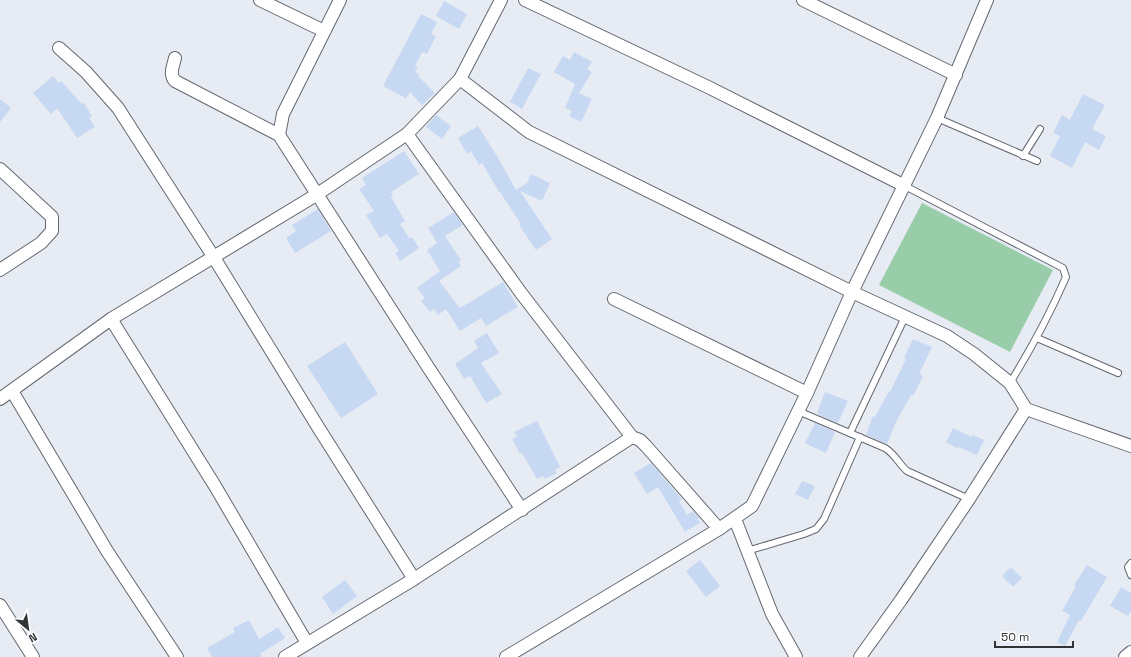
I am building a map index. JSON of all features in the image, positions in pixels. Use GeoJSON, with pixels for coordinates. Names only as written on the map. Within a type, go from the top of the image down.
{"type":"FeatureCollection","features":[{"type":"Feature","properties":{"kind":"street"},"geometry":{"type":"LineString","coordinates":[[260,0],[324,31]]}},
{"type":"Feature","properties":{"kind":"street"},"geometry":{"type":"LineString","coordinates":[[278,135],[283,114],[340,0]]}},
{"type":"Feature","properties":{"kind":"street"},"geometry":{"type":"LineString","coordinates":[[0,399],[111,319],[316,195],[407,134],[460,79],[501,0]]}},
{"type":"Feature","properties":{"kind":"street"},"geometry":{"type":"LineString","coordinates":[[525,0],[708,86],[904,186]]}},
{"type":"Feature","properties":{"kind":"street"},"geometry":{"type":"LineString","coordinates":[[804,0],[956,74]]}},
{"type":"Feature","properties":{"kind":"street"},"geometry":{"type":"LineString","coordinates":[[512,655],[719,529],[752,506],[807,393],[852,292],[937,118],[987,0]]}},
{"type":"Feature","properties":{"kind":"street"},"geometry":{"type":"LineString","coordinates":[[59,48],[86,72],[118,108],[213,256],[414,579]]}},
{"type":"Feature","properties":{"kind":"street"},"geometry":{"type":"LineString","coordinates":[[175,58],[171,73],[175,81],[278,135],[522,510]]}},
{"type":"Feature","properties":{"kind":"street"},"geometry":{"type":"LineString","coordinates":[[460,79],[530,132],[852,292],[947,336],[974,354],[1010,383],[1026,409],[1131,446]]}},
{"type":"Feature","properties":{"kind":"street"},"geometry":{"type":"LineString","coordinates":[[407,134],[521,293],[632,437],[640,440],[646,446],[719,529]]}},
{"type":"Feature","properties":{"kind":"street"},"geometry":{"type":"LineString","coordinates":[[0,169],[52,217],[52,231],[41,243],[0,270]]}},
{"type":"Feature","properties":{"kind":"street"},"geometry":{"type":"LineString","coordinates":[[614,299],[807,393]]}},
{"type":"Feature","properties":{"kind":"street"},"geometry":{"type":"LineString","coordinates":[[111,319],[215,486],[307,642]]}},
{"type":"Feature","properties":{"kind":"street"},"geometry":{"type":"LineString","coordinates":[[12,391],[107,551],[177,657]]}},
{"type":"Feature","properties":{"kind":"street"},"geometry":{"type":"LineString","coordinates":[[860,657],[901,600],[946,531],[969,499],[1026,409]]}},
{"type":"Feature","properties":{"kind":"street"},"geometry":{"type":"LineString","coordinates":[[285,657],[307,642],[414,579],[632,437]]}},
{"type":"Feature","properties":{"kind":"street"},"geometry":{"type":"LineString","coordinates":[[735,519],[772,614],[796,657]]}},
{"type":"Feature","properties":{"kind":"street"},"geometry":{"type":"LineString","coordinates":[[0,605],[33,657]]}},
{"type":"Feature","properties":{"kind":"street"},"geometry":{"type":"LineString","coordinates":[[1124,657],[1131,652]]}},
{"type":"Feature","properties":{"kind":"lane"},"geometry":{"type":"LineString","coordinates":[[937,118],[1037,162]]}},
{"type":"Feature","properties":{"kind":"lane"},"geometry":{"type":"LineString","coordinates":[[1023,156],[1040,129]]}},
{"type":"Feature","properties":{"kind":"lane"},"geometry":{"type":"LineString","coordinates":[[904,186],[1063,268],[1066,277],[1037,338],[1010,383]]}},
{"type":"Feature","properties":{"kind":"lane"},"geometry":{"type":"LineString","coordinates":[[850,433],[905,317]]}},
{"type":"Feature","properties":{"kind":"lane"},"geometry":{"type":"LineString","coordinates":[[1037,338],[1118,373]]}},
{"type":"Feature","properties":{"kind":"lane"},"geometry":{"type":"LineString","coordinates":[[798,411],[885,448],[892,453],[902,467],[907,471],[969,499]]}},
{"type":"Feature","properties":{"kind":"lane"},"geometry":{"type":"LineString","coordinates":[[747,551],[816,529],[824,519],[860,437]]}},
{"type":"Feature","properties":{"kind":"lane"},"geometry":{"type":"LineString","coordinates":[[1131,563],[1128,567],[1131,575]]}},
{"type":"Feature","properties":{"kind":"green space"},"geometry":{"type":"Polygon","coordinates":[[[922,203],[1053,270],[1010,352],[879,285],[922,203]]]}},
{"type":"Feature","properties":{"kind":"building"},"geometry":{"type":"Polygon","coordinates":[[[444,1],[467,14],[459,29],[436,16],[444,1]]]}},
{"type":"Feature","properties":{"kind":"building"},"geometry":{"type":"Polygon","coordinates":[[[421,14],[437,22],[431,34],[436,36],[427,54],[422,52],[415,66],[418,68],[415,72],[419,74],[418,76],[435,93],[422,105],[410,92],[406,98],[383,86],[421,14]]]}},
{"type":"Feature","properties":{"kind":"building"},"geometry":{"type":"Polygon","coordinates":[[[574,52],[592,62],[587,69],[592,72],[579,93],[592,99],[581,122],[569,116],[572,111],[565,108],[575,84],[554,72],[563,56],[570,60],[574,52]]]}},
{"type":"Feature","properties":{"kind":"building"},"geometry":{"type":"Polygon","coordinates":[[[528,68],[541,74],[522,109],[510,102],[528,68]]]}},
{"type":"Feature","properties":{"kind":"building"},"geometry":{"type":"Polygon","coordinates":[[[53,76],[59,83],[61,81],[82,104],[84,103],[92,116],[89,118],[95,127],[77,138],[57,108],[51,114],[33,93],[53,76]]]}},
{"type":"Feature","properties":{"kind":"building"},"geometry":{"type":"Polygon","coordinates":[[[1083,94],[1105,105],[1092,129],[1106,136],[1099,150],[1085,142],[1072,168],[1050,156],[1060,136],[1053,133],[1062,115],[1070,120],[1083,94]]]}},
{"type":"Feature","properties":{"kind":"building"},"geometry":{"type":"Polygon","coordinates":[[[0,99],[11,108],[0,122],[0,99]]]}},
{"type":"Feature","properties":{"kind":"building"},"geometry":{"type":"Polygon","coordinates":[[[436,115],[451,126],[442,139],[426,127],[436,115]]]}},
{"type":"Feature","properties":{"kind":"building"},"geometry":{"type":"Polygon","coordinates":[[[478,126],[516,190],[527,183],[531,174],[550,183],[542,201],[520,191],[552,239],[536,250],[519,225],[521,224],[499,192],[482,163],[479,165],[471,151],[467,154],[458,138],[478,126]]]}},
{"type":"Feature","properties":{"kind":"building"},"geometry":{"type":"Polygon","coordinates":[[[404,151],[419,174],[391,192],[393,195],[391,197],[405,221],[400,224],[410,239],[412,237],[419,248],[400,261],[395,253],[399,251],[387,234],[380,238],[366,215],[374,211],[359,189],[366,185],[362,178],[404,151]]]}},
{"type":"Feature","properties":{"kind":"building"},"geometry":{"type":"Polygon","coordinates":[[[318,209],[331,231],[295,253],[286,238],[296,231],[292,225],[318,209]]]}},
{"type":"Feature","properties":{"kind":"building"},"geometry":{"type":"Polygon","coordinates":[[[454,212],[463,225],[445,236],[461,260],[458,262],[461,266],[439,281],[460,308],[503,282],[518,307],[486,326],[481,318],[460,331],[446,309],[438,315],[434,309],[430,312],[421,301],[425,298],[417,288],[440,271],[427,250],[437,243],[428,228],[454,212]]]}},
{"type":"Feature","properties":{"kind":"building"},"geometry":{"type":"Polygon","coordinates":[[[487,333],[499,353],[481,363],[502,394],[486,403],[470,376],[464,379],[455,364],[478,348],[474,341],[487,333]]]}},
{"type":"Feature","properties":{"kind":"building"},"geometry":{"type":"Polygon","coordinates":[[[913,339],[932,347],[919,374],[923,376],[913,396],[911,395],[896,422],[887,444],[866,435],[873,416],[875,417],[889,391],[890,392],[906,359],[904,358],[913,339]]]}},
{"type":"Feature","properties":{"kind":"building"},"geometry":{"type":"Polygon","coordinates":[[[345,342],[378,394],[341,418],[307,366],[345,342]]]}},
{"type":"Feature","properties":{"kind":"building"},"geometry":{"type":"Polygon","coordinates":[[[825,392],[848,401],[838,423],[817,413],[825,392]]]}},
{"type":"Feature","properties":{"kind":"building"},"geometry":{"type":"Polygon","coordinates":[[[537,421],[560,467],[555,470],[557,473],[545,479],[543,476],[537,479],[512,439],[517,436],[514,432],[537,421]]]}},
{"type":"Feature","properties":{"kind":"building"},"geometry":{"type":"Polygon","coordinates":[[[815,423],[835,432],[826,453],[805,443],[815,423]]]}},
{"type":"Feature","properties":{"kind":"building"},"geometry":{"type":"Polygon","coordinates":[[[953,428],[972,437],[973,435],[984,440],[977,455],[958,447],[957,448],[946,442],[953,428]]]}},
{"type":"Feature","properties":{"kind":"building"},"geometry":{"type":"Polygon","coordinates":[[[651,463],[682,499],[679,501],[687,515],[693,511],[699,518],[697,519],[700,523],[685,532],[658,487],[647,494],[634,473],[651,463]]]}},
{"type":"Feature","properties":{"kind":"building"},"geometry":{"type":"Polygon","coordinates":[[[802,481],[815,486],[808,500],[795,494],[802,481]]]}},
{"type":"Feature","properties":{"kind":"building"},"geometry":{"type":"Polygon","coordinates":[[[700,560],[720,586],[706,597],[686,571],[700,560]]]}},
{"type":"Feature","properties":{"kind":"building"},"geometry":{"type":"Polygon","coordinates":[[[1087,565],[1107,577],[1081,621],[1079,620],[1065,646],[1057,642],[1070,615],[1062,611],[1076,586],[1074,585],[1087,565]]]}},
{"type":"Feature","properties":{"kind":"building"},"geometry":{"type":"Polygon","coordinates":[[[1011,567],[1022,578],[1013,587],[1002,576],[1011,567]]]}},
{"type":"Feature","properties":{"kind":"building"},"geometry":{"type":"Polygon","coordinates":[[[345,580],[357,596],[333,614],[322,597],[345,580]]]}},
{"type":"Feature","properties":{"kind":"building"},"geometry":{"type":"Polygon","coordinates":[[[1121,587],[1131,593],[1131,611],[1128,616],[1110,606],[1121,587]]]}},
{"type":"Feature","properties":{"kind":"building"},"geometry":{"type":"Polygon","coordinates":[[[249,620],[259,639],[278,627],[285,638],[260,654],[262,657],[212,657],[207,648],[235,632],[233,628],[249,620]]]}}]}
